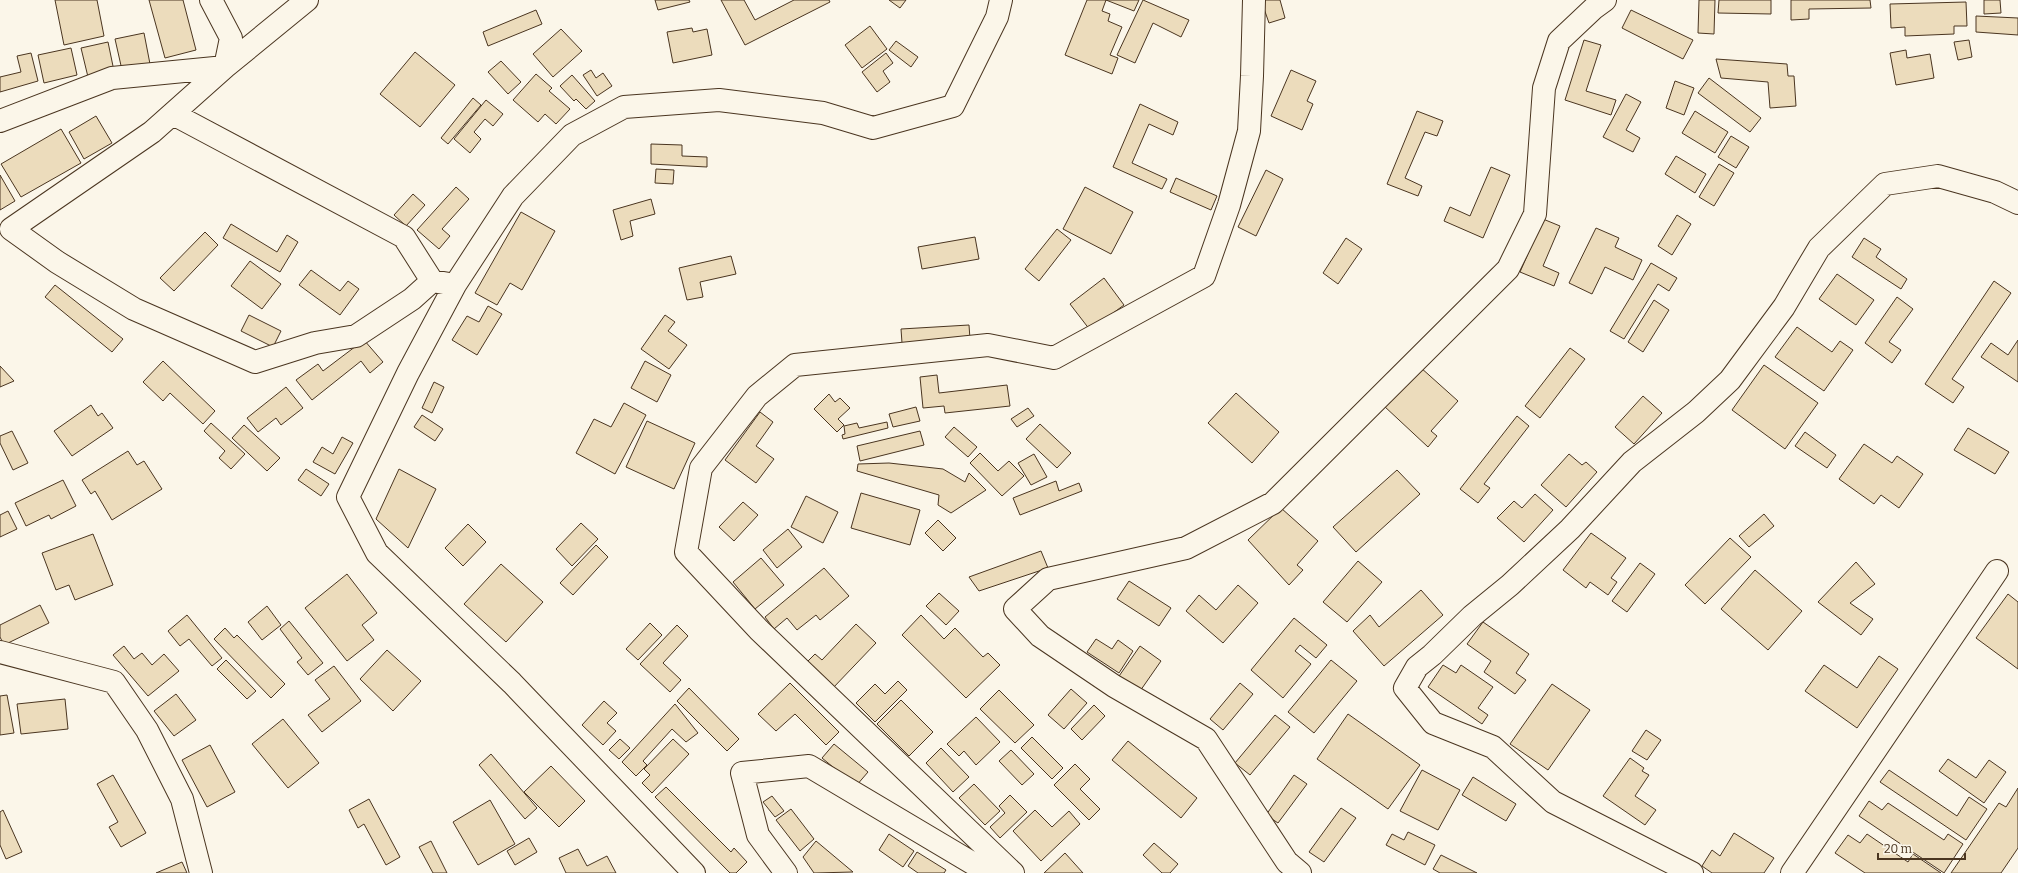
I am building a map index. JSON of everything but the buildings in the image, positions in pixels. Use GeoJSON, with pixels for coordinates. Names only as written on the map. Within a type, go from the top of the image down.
{"type":"FeatureCollection","features":[{"type":"Feature","properties":{"kind":"street"},"geometry":{"type":"LineString","coordinates":[[210,0],[231,38],[225,67]]}},
{"type":"Feature","properties":{"kind":"street"},"geometry":{"type":"LineString","coordinates":[[307,0],[225,67],[152,132],[11,229],[58,262],[134,309],[255,362],[315,343],[356,336],[412,299],[432,281]]}},
{"type":"Feature","properties":{"kind":"street"},"geometry":{"type":"LineString","coordinates":[[694,873],[512,683],[376,552],[348,497],[408,373],[455,285],[513,196],[572,135],[624,107],[719,100],[823,113],[873,128],[953,106],[997,17],[1001,0]]}},
{"type":"Feature","properties":{"kind":"street"},"geometry":{"type":"LineString","coordinates":[[1013,873],[759,630],[686,552],[701,468],[757,396],[795,365],[988,345],[1054,358],[1204,276],[1229,205],[1249,131],[1254,0]]}},
{"type":"Feature","properties":{"kind":"street"},"geometry":{"type":"LineString","coordinates":[[1300,873],[1286,862],[1206,740],[1114,686],[1040,636],[1015,609],[1048,579],[1186,548],[1273,503],[1508,269],[1535,214],[1544,88],[1559,41],[1594,8],[1605,0]]}},
{"type":"Feature","properties":{"kind":"street"},"geometry":{"type":"LineString","coordinates":[[0,121],[112,78],[225,67]]}},
{"type":"Feature","properties":{"kind":"street"},"geometry":{"type":"LineString","coordinates":[[172,114],[404,237],[432,281],[455,285]]}},
{"type":"Feature","properties":{"kind":"street"},"geometry":{"type":"LineString","coordinates":[[1692,873],[1552,802],[1493,746],[1433,723],[1405,688],[1416,667],[1432,655],[1472,616],[1510,585],[1570,529],[1632,462],[1696,412],[1730,380],[1784,306],[1819,248],[1885,184],[1938,176],[1995,192],[2018,203]]}},
{"type":"Feature","properties":{"kind":"street"},"geometry":{"type":"LineString","coordinates":[[1792,873],[1997,571]]}},
{"type":"Feature","properties":{"kind":"street"},"geometry":{"type":"LineString","coordinates":[[0,664],[10,654],[114,682],[147,730],[182,799],[201,873]]}},
{"type":"Feature","properties":{"kind":"street"},"geometry":{"type":"LineString","coordinates":[[786,873],[758,835],[742,773],[809,766],[989,873]]}}]}
